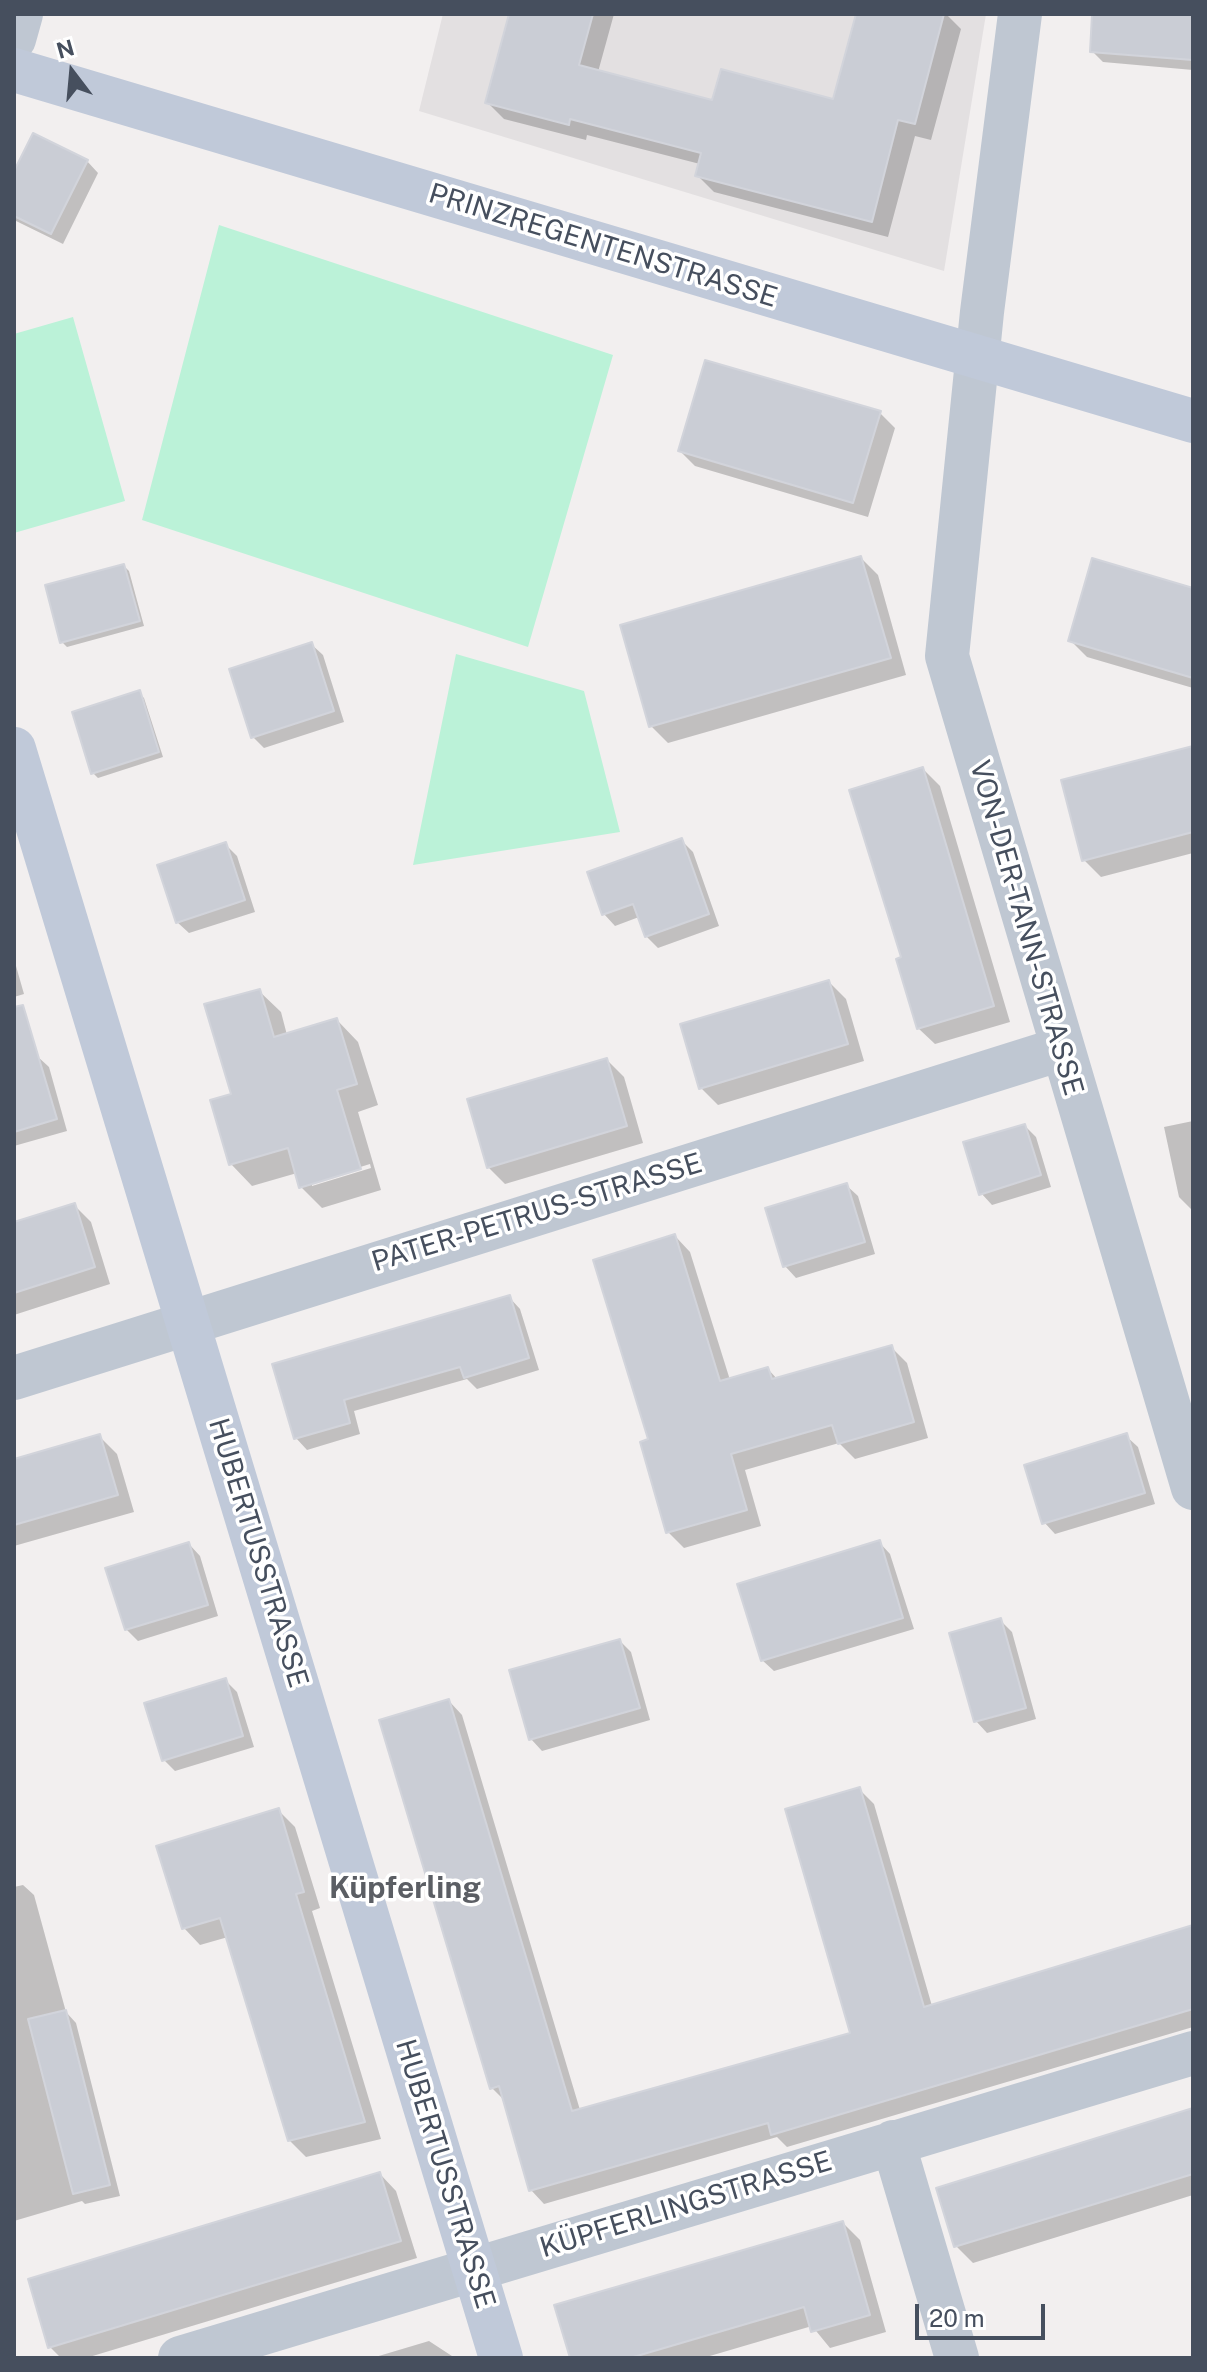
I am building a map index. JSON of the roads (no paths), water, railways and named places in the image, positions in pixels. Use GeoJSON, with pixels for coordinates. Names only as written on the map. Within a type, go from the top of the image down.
{"type":"FeatureCollection","features":[{"type":"Feature","properties":{"kind":"main road","name":"PRINZREGENTENSTRASSE"},"geometry":{"type":"LineString","coordinates":[[14,70],[1193,421]]}},
{"type":"Feature","properties":{"kind":"main road","name":"HUBERTUSSTRASSE"},"geometry":{"type":"LineString","coordinates":[[14,749],[501,2358]]}},
{"type":"Feature","properties":{"kind":"street"},"geometry":{"type":"LineString","coordinates":[[14,39],[21,14]]}},
{"type":"Feature","properties":{"kind":"street","name":"VON-DER-TANN-STRASSE"},"geometry":{"type":"LineString","coordinates":[[1020,14],[977,356],[947,656],[1193,1488]]}},
{"type":"Feature","properties":{"kind":"street","name":"PATER-PETRUS-STRASSE"},"geometry":{"type":"LineString","coordinates":[[14,1378],[1061,1049]]}},
{"type":"Feature","properties":{"kind":"street","name":"KÜPFERLINGSTRASSE"},"geometry":{"type":"LineString","coordinates":[[180,2358],[1193,2053]]}},
{"type":"Feature","properties":{"kind":"street"},"geometry":{"type":"LineString","coordinates":[[893,2142],[957,2358]]}},
{"type":"Feature","properties":{"kind":"district","name":"Küpferling"},"geometry":{"type":"Point","coordinates":[405,1889]}}]}
